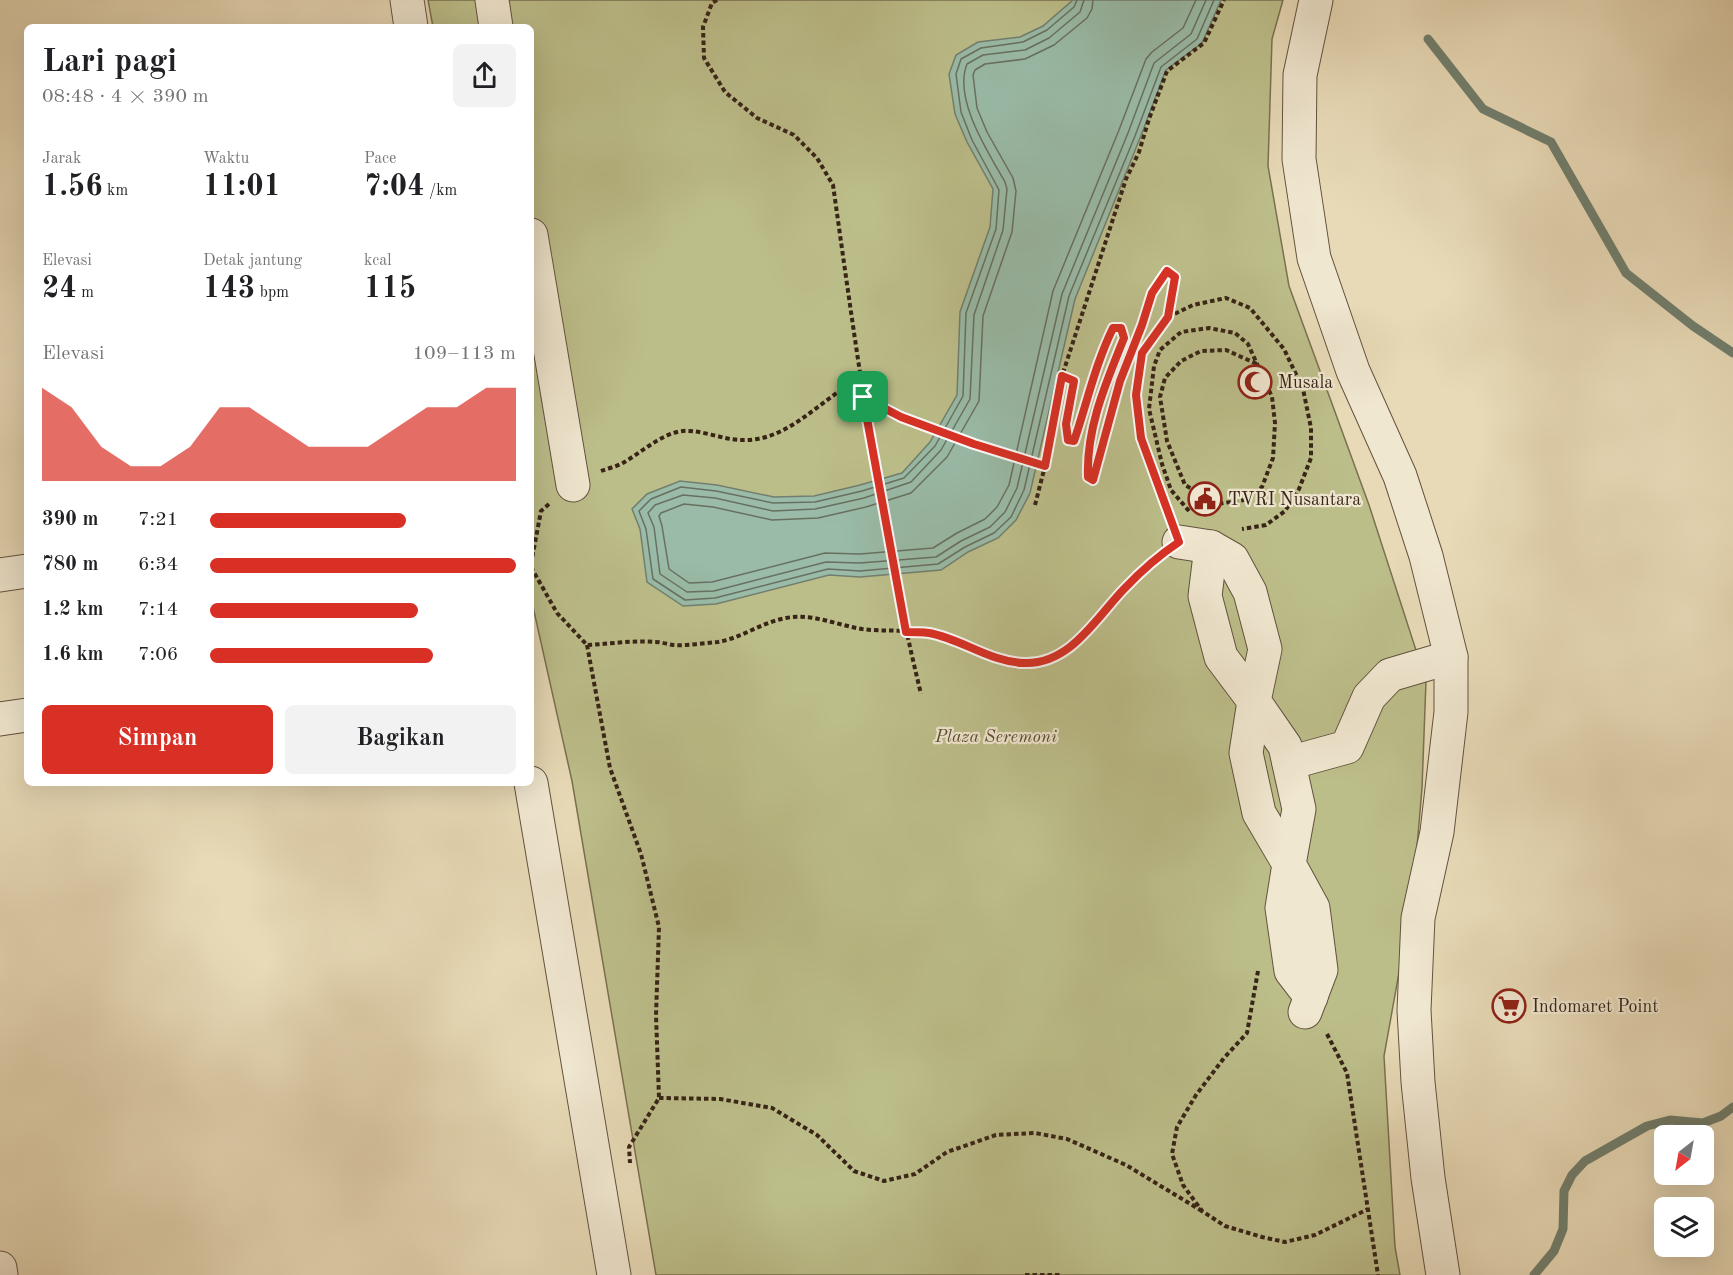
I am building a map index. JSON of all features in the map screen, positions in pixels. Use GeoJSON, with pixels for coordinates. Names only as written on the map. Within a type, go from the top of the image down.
{"type":"FeatureCollection","features":[{"type":"Feature","properties":{"kind":"street"},"geometry":{"type":"LineString","coordinates":[[407,0],[411,24]]}},
{"type":"Feature","properties":{"kind":"street"},"geometry":{"type":"LineString","coordinates":[[492,0],[496,24]]}},
{"type":"Feature","properties":{"kind":"street"},"geometry":{"type":"LineString","coordinates":[[1316,0],[1300,75],[1299,159],[1314,258],[1353,371],[1400,476],[1425,556],[1451,657],[1451,712],[1437,832],[1418,918],[1414,1010],[1418,1082],[1428,1178],[1443,1275]]}},
{"type":"Feature","properties":{"kind":"street"},"geometry":{"type":"LineString","coordinates":[[534,253],[573,485]]}},
{"type":"Feature","properties":{"kind":"street"},"geometry":{"type":"LineString","coordinates":[[1187,529],[1224,539]]}},
{"type":"Feature","properties":{"kind":"street"},"geometry":{"type":"LineString","coordinates":[[1224,539],[1250,592],[1264,649],[1246,753],[1259,813],[1289,864]]}},
{"type":"Feature","properties":{"kind":"street"},"geometry":{"type":"LineString","coordinates":[[1224,539],[1204,596],[1221,657],[1285,746],[1299,809],[1282,908],[1291,971],[1308,1004]]}},
{"type":"Feature","properties":{"kind":"street"},"geometry":{"type":"LineString","coordinates":[[0,575],[24,572]]}},
{"type":"Feature","properties":{"kind":"street"},"geometry":{"type":"LineString","coordinates":[[1289,763],[1347,747],[1369,697],[1390,675],[1451,657]]}},
{"type":"Feature","properties":{"kind":"street"},"geometry":{"type":"LineString","coordinates":[[0,719],[24,715]]}},
{"type":"Feature","properties":{"kind":"street"},"geometry":{"type":"LineString","coordinates":[[532,786],[614,1275]]}},
{"type":"Feature","properties":{"kind":"street"},"geometry":{"type":"LineString","coordinates":[[0,1268],[1,1275]]}},
{"type":"Feature","properties":{"kind":"path"},"geometry":{"type":"LineString","coordinates":[[717,0],[712,3],[703,27],[704,58],[725,92],[757,118],[794,135],[817,158],[832,185],[863,397],[901,612],[921,694]]}},
{"type":"Feature","properties":{"kind":"path"},"geometry":{"type":"LineString","coordinates":[[1035,505],[1062,376],[1126,179],[1139,152],[1167,71],[1204,43],[1224,0]]}},
{"type":"Feature","properties":{"kind":"path"},"geometry":{"type":"LineString","coordinates":[[1062,376],[1074,381],[1066,424],[1068,440],[1074,441],[1092,377],[1105,344],[1113,328],[1121,328],[1124,338],[1097,410],[1087,453],[1088,477],[1093,480],[1120,381],[1152,293],[1167,271],[1175,277],[1168,317],[1142,353],[1136,395],[1141,438],[1187,529]]}},
{"type":"Feature","properties":{"kind":"path"},"geometry":{"type":"LineString","coordinates":[[1168,317],[1193,305],[1226,298],[1250,308],[1284,349],[1303,389],[1311,428],[1311,458],[1299,489],[1285,510],[1266,525],[1224,539]]}},
{"type":"Feature","properties":{"kind":"path"},"geometry":{"type":"LineString","coordinates":[[587,645],[654,641],[674,645],[718,641],[736,637],[755,627],[787,617],[824,620],[861,629],[929,633],[989,657],[1024,663],[1057,656],[1081,639],[1122,591],[1187,529],[1189,510],[1171,490],[1162,464],[1149,409],[1154,366],[1160,350],[1181,332],[1209,328],[1234,333],[1248,345],[1257,364],[1272,398],[1275,423],[1273,458],[1262,487],[1244,500],[1217,504],[1185,485],[1167,441],[1160,397],[1166,378],[1181,361],[1201,351],[1226,350],[1257,364]]}},
{"type":"Feature","properties":{"kind":"path"},"geometry":{"type":"LineString","coordinates":[[534,547],[540,511],[580,478],[624,463],[654,441],[679,431],[741,440],[769,437],[800,422],[831,395],[852,383],[863,397],[901,417],[1039,466],[1045,466]]}},
{"type":"Feature","properties":{"kind":"path"},"geometry":{"type":"LineString","coordinates":[[534,571],[557,613],[587,645],[610,768],[641,854],[659,927],[656,1015],[659,1098],[629,1147],[630,1167]]}},
{"type":"Feature","properties":{"kind":"path"},"geometry":{"type":"LineString","coordinates":[[1202,1210],[1183,1185],[1172,1154],[1177,1127],[1217,1067],[1247,1033],[1258,968]]}},
{"type":"Feature","properties":{"kind":"path"},"geometry":{"type":"LineString","coordinates":[[1308,1004],[1347,1073],[1378,1275]]}},
{"type":"Feature","properties":{"kind":"path"},"geometry":{"type":"LineString","coordinates":[[659,1098],[720,1099],[772,1108],[817,1136],[854,1171],[884,1181],[915,1174],[946,1152],[996,1135],[1035,1133],[1066,1139],[1126,1165],[1225,1226],[1262,1238],[1285,1242],[1315,1235],[1368,1209]]}},
{"type":"Feature","properties":{"kind":"path"},"geometry":{"type":"LineString","coordinates":[[1025,1275],[1060,1275]]}},
{"type":"Feature","properties":{"kind":"green space","name":"Plaza Seremoni"},"geometry":{"type":"Polygon","coordinates":[[[428,0],[1283,0],[1272,39],[1268,166],[1289,286],[1369,505],[1426,681],[1422,788],[1413,895],[1384,1056],[1395,1247],[1400,1275],[656,1275],[572,781],[534,611],[534,24],[432,24],[428,0]]]}},
{"type":"Feature","properties":{"kind":"water"},"geometry":{"type":"Polygon","coordinates":[[[1073,0],[1221,0],[1202,43],[1166,70],[1075,299],[1030,493],[1016,520],[998,538],[968,552],[941,570],[860,577],[829,575],[716,604],[683,606],[647,582],[640,529],[632,509],[647,494],[680,481],[717,485],[774,497],[814,496],[902,473],[930,442],[957,395],[960,312],[990,227],[993,189],[967,142],[955,114],[949,74],[956,55],[978,42],[1020,37],[1043,26],[1073,0]]]}},
{"type":"Feature","properties":{"kind":"waterway"},"geometry":{"type":"LineString","coordinates":[[1428,39],[1483,109],[1551,142],[1626,273],[1693,326],[1733,353]]}},
{"type":"Feature","properties":{"kind":"waterway"},"geometry":{"type":"LineString","coordinates":[[1534,1275],[1554,1251],[1563,1229],[1564,1191],[1572,1175],[1585,1161],[1647,1126],[1670,1120],[1703,1123],[1721,1116],[1733,1107]]}},
{"type":"Feature","properties":{"kind":"place","name":"Musala"},"geometry":{"type":"Point","coordinates":[1255,382]}},
{"type":"Feature","properties":{"kind":"place","name":"TVRI Nusantara"},"geometry":{"type":"Point","coordinates":[1205,499]}},
{"type":"Feature","properties":{"kind":"place","name":"Indomaret Point"},"geometry":{"type":"Point","coordinates":[1509,1006]}},
{"type":"Feature","properties":{"kind":"route"},"geometry":{"type":"LineString","coordinates":[[1167,271],[1175,277],[1168,317],[1142,353],[1136,395],[1141,438],[1179,542],[1154,559],[1122,591],[1081,639],[1057,656],[1024,663],[989,657],[929,633],[906,632],[863,397],[901,417],[974,444],[1045,466],[1062,376],[1074,381],[1066,424],[1068,440],[1074,441],[1092,377],[1105,344],[1113,328],[1121,328],[1124,338],[1097,410],[1087,453],[1088,477],[1093,480],[1120,381],[1152,293],[1167,271]]}}]}
